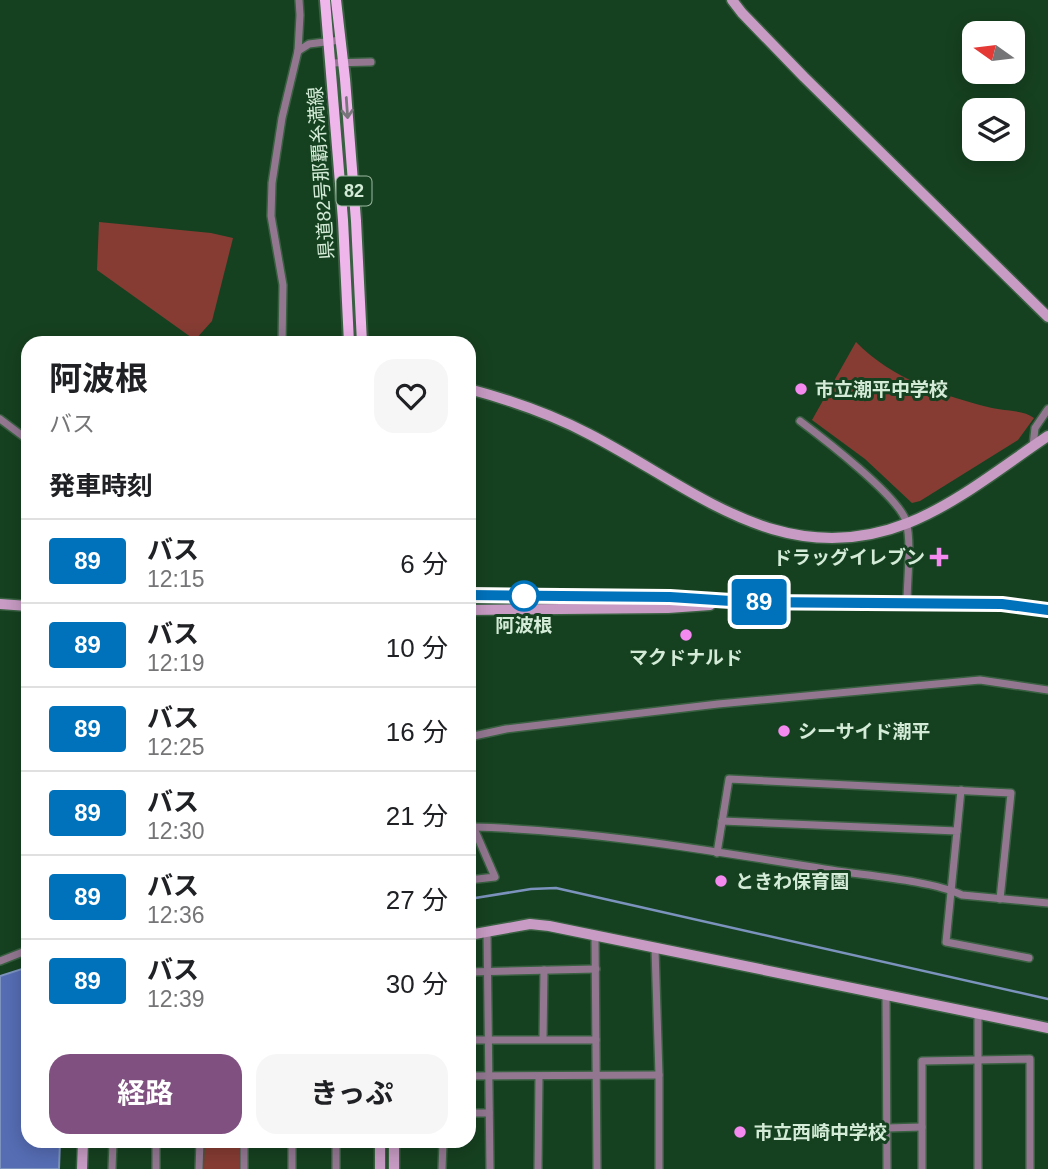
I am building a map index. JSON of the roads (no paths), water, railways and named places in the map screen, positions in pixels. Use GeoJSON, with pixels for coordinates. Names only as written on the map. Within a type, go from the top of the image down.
{"type":"FeatureCollection","features":[{"type":"Feature","properties":{"kind":"main road","name":"県道82号那覇糸満線"},"geometry":{"type":"LineString","coordinates":[[324,0],[331,63],[349,336]]}},
{"type":"Feature","properties":{"kind":"main road","name":"県道82号那覇糸満線"},"geometry":{"type":"LineString","coordinates":[[337,0],[356,221],[362,336]]}},
{"type":"Feature","properties":{"kind":"street"},"geometry":{"type":"LineString","coordinates":[[282,336],[282,285],[271,216],[272,183],[282,118],[298,51],[299,0]]}},
{"type":"Feature","properties":{"kind":"street"},"geometry":{"type":"LineString","coordinates":[[732,0],[804,77],[1048,317]]}},
{"type":"Feature","properties":{"kind":"street"},"geometry":{"type":"LineString","coordinates":[[298,51],[309,44],[341,40]]}},
{"type":"Feature","properties":{"kind":"street"},"geometry":{"type":"LineString","coordinates":[[331,63],[372,62]]}},
{"type":"Feature","properties":{"kind":"street"},"geometry":{"type":"LineString","coordinates":[[476,391],[527,407],[586,433],[724,511],[759,527],[809,537],[861,537],[906,524],[943,506],[1048,436]]}},
{"type":"Feature","properties":{"kind":"street"},"geometry":{"type":"LineString","coordinates":[[1033,446],[1035,428],[1048,409]]}},
{"type":"Feature","properties":{"kind":"street"},"geometry":{"type":"LineString","coordinates":[[0,419],[21,435]]}},
{"type":"Feature","properties":{"kind":"street"},"geometry":{"type":"LineString","coordinates":[[800,421],[846,457],[902,511],[906,524],[907,603]]}},
{"type":"Feature","properties":{"kind":"street"},"geometry":{"type":"LineString","coordinates":[[476,595],[1016,605],[1048,610]]}},
{"type":"Feature","properties":{"kind":"street"},"geometry":{"type":"LineString","coordinates":[[0,603],[21,602]]}},
{"type":"Feature","properties":{"kind":"street"},"geometry":{"type":"LineString","coordinates":[[476,610],[668,608],[746,602]]}},
{"type":"Feature","properties":{"kind":"street"},"geometry":{"type":"LineString","coordinates":[[0,603],[21,605]]}},
{"type":"Feature","properties":{"kind":"street"},"geometry":{"type":"LineString","coordinates":[[476,735],[506,729],[718,704],[980,680],[1048,690]]}},
{"type":"Feature","properties":{"kind":"street"},"geometry":{"type":"LineString","coordinates":[[717,853],[729,779],[1011,793],[1000,899]]}},
{"type":"Feature","properties":{"kind":"street"},"geometry":{"type":"LineString","coordinates":[[961,790],[946,942],[1029,958]]}},
{"type":"Feature","properties":{"kind":"street"},"geometry":{"type":"LineString","coordinates":[[722,821],[957,831]]}},
{"type":"Feature","properties":{"kind":"street"},"geometry":{"type":"LineString","coordinates":[[476,827],[526,828],[717,853],[952,890],[962,895],[1048,903]]}},
{"type":"Feature","properties":{"kind":"street"},"geometry":{"type":"LineString","coordinates":[[476,832],[495,877],[476,879]]}},
{"type":"Feature","properties":{"kind":"street"},"geometry":{"type":"LineString","coordinates":[[476,934],[530,924],[1048,1028]]}},
{"type":"Feature","properties":{"kind":"street"},"geometry":{"type":"LineString","coordinates":[[487,933],[490,1169]]}},
{"type":"Feature","properties":{"kind":"street"},"geometry":{"type":"LineString","coordinates":[[595,936],[597,1169]]}},
{"type":"Feature","properties":{"kind":"street"},"geometry":{"type":"LineString","coordinates":[[655,949],[659,1169]]}},
{"type":"Feature","properties":{"kind":"street"},"geometry":{"type":"LineString","coordinates":[[0,961],[21,953]]}},
{"type":"Feature","properties":{"kind":"street"},"geometry":{"type":"LineString","coordinates":[[476,971],[596,969]]}},
{"type":"Feature","properties":{"kind":"street"},"geometry":{"type":"LineString","coordinates":[[543,1039],[544,970]]}},
{"type":"Feature","properties":{"kind":"street"},"geometry":{"type":"LineString","coordinates":[[886,997],[887,1169]]}},
{"type":"Feature","properties":{"kind":"street"},"geometry":{"type":"LineString","coordinates":[[978,1014],[978,1169]]}},
{"type":"Feature","properties":{"kind":"street"},"geometry":{"type":"LineString","coordinates":[[476,1040],[596,1040]]}},
{"type":"Feature","properties":{"kind":"street"},"geometry":{"type":"LineString","coordinates":[[922,1169],[922,1061],[1030,1059],[1030,1169]]}},
{"type":"Feature","properties":{"kind":"street"},"geometry":{"type":"LineString","coordinates":[[476,1076],[659,1076]]}},
{"type":"Feature","properties":{"kind":"street"},"geometry":{"type":"LineString","coordinates":[[538,1169],[539,1076]]}},
{"type":"Feature","properties":{"kind":"street"},"geometry":{"type":"LineString","coordinates":[[476,1113],[489,1113]]}},
{"type":"Feature","properties":{"kind":"street"},"geometry":{"type":"LineString","coordinates":[[887,1128],[922,1128]]}},
{"type":"Feature","properties":{"kind":"street"},"geometry":{"type":"LineString","coordinates":[[82,1169],[83,1148]]}},
{"type":"Feature","properties":{"kind":"street"},"geometry":{"type":"LineString","coordinates":[[113,1148],[113,1169]]}},
{"type":"Feature","properties":{"kind":"street"},"geometry":{"type":"LineString","coordinates":[[156,1148],[156,1169]]}},
{"type":"Feature","properties":{"kind":"street"},"geometry":{"type":"LineString","coordinates":[[199,1169],[200,1148]]}},
{"type":"Feature","properties":{"kind":"street"},"geometry":{"type":"LineString","coordinates":[[244,1148],[244,1169]]}},
{"type":"Feature","properties":{"kind":"street"},"geometry":{"type":"LineString","coordinates":[[292,1148],[292,1169]]}},
{"type":"Feature","properties":{"kind":"street"},"geometry":{"type":"LineString","coordinates":[[335,1148],[336,1169]]}},
{"type":"Feature","properties":{"kind":"street"},"geometry":{"type":"LineString","coordinates":[[380,1148],[380,1169]]}},
{"type":"Feature","properties":{"kind":"street"},"geometry":{"type":"LineString","coordinates":[[394,1148],[394,1169]]}},
{"type":"Feature","properties":{"kind":"street"},"geometry":{"type":"LineString","coordinates":[[442,1169],[443,1148]]}},
{"type":"Feature","properties":{"kind":"water"},"geometry":{"type":"Polygon","coordinates":[[[21,969],[21,1148],[60,1148],[59,1169],[0,1169],[0,976],[21,969]]]}},
{"type":"Feature","properties":{"kind":"waterway"},"geometry":{"type":"LineString","coordinates":[[476,898],[556,888],[1048,999]]}},
{"type":"Feature","properties":{"kind":"place","name":"市立潮平中学校"},"geometry":{"type":"Point","coordinates":[801,389]}},
{"type":"Feature","properties":{"kind":"place","name":"ドラッグイレブン"},"geometry":{"type":"Point","coordinates":[939,557]}},
{"type":"Feature","properties":{"kind":"place","name":"阿波根"},"geometry":{"type":"Point","coordinates":[524,596]}},
{"type":"Feature","properties":{"kind":"place","name":"マクドナルド"},"geometry":{"type":"Point","coordinates":[686,635]}},
{"type":"Feature","properties":{"kind":"place","name":"シーサイド潮平"},"geometry":{"type":"Point","coordinates":[784,731]}},
{"type":"Feature","properties":{"kind":"place","name":"ときわ保育園"},"geometry":{"type":"Point","coordinates":[721,881]}},
{"type":"Feature","properties":{"kind":"place","name":"市立西崎中学校"},"geometry":{"type":"Point","coordinates":[740,1132]}}]}
